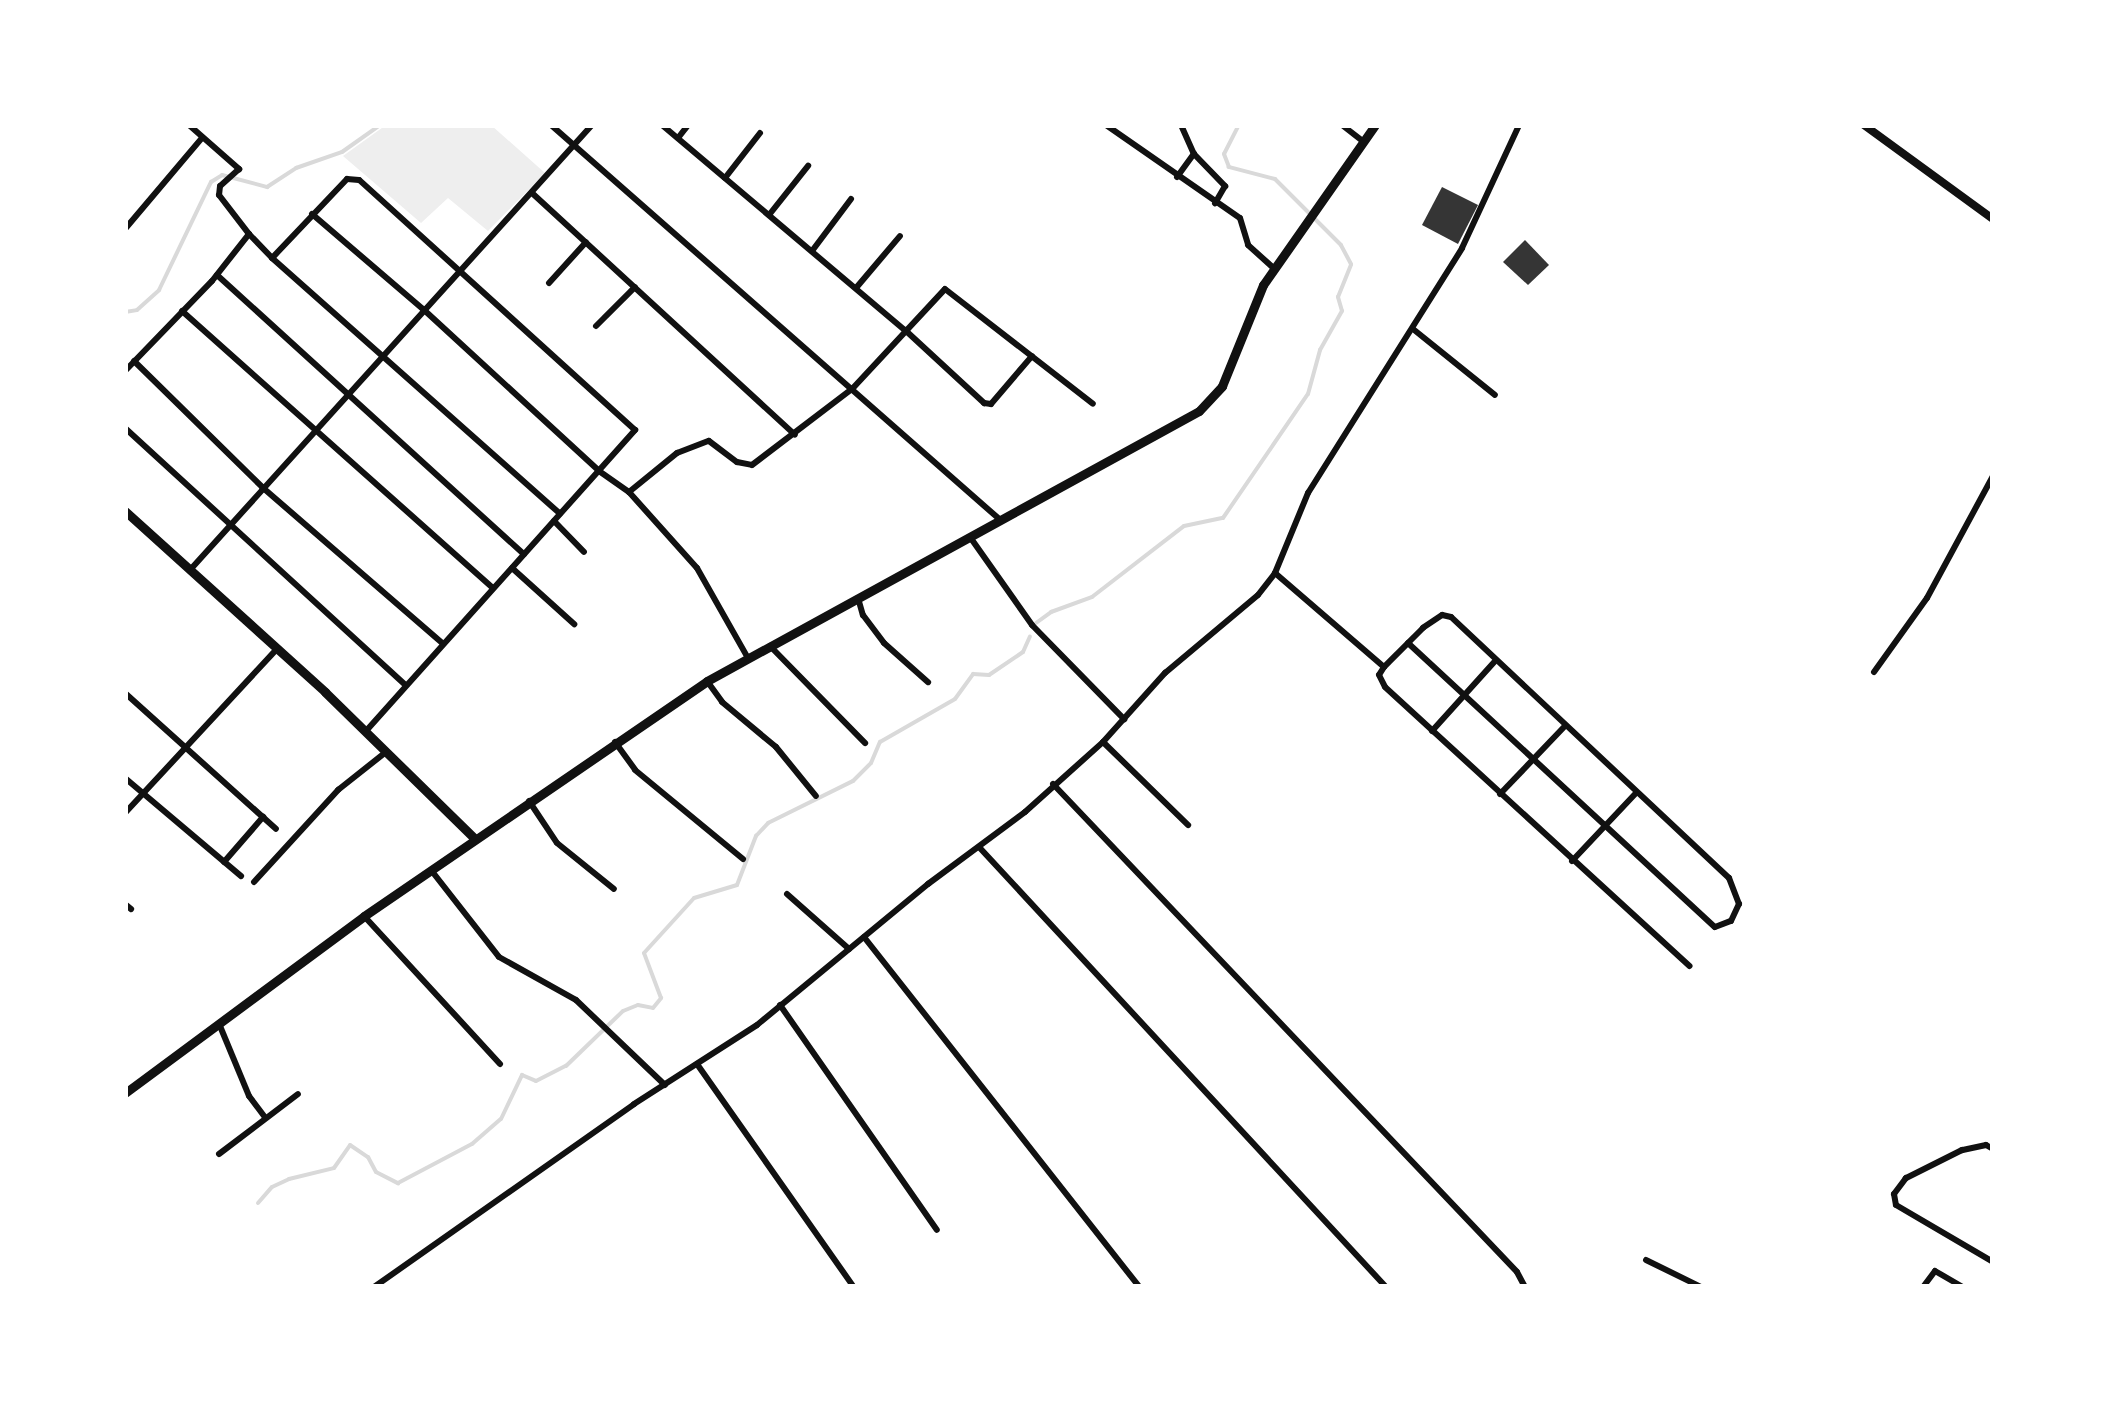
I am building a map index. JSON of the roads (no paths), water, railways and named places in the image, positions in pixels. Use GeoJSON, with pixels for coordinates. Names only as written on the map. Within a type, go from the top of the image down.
{"type":"FeatureCollection","features":[{"type":"Feature","properties":{"kind":"main road"},"geometry":{"type":"LineString","coordinates":[[125,1093],[364,916],[614,740],[748,658],[998,518],[1169,430],[1212,400],[1228,373],[1258,295],[1375,125]]}},
{"type":"Feature","properties":{"kind":"main road"},"geometry":{"type":"LineString","coordinates":[[125,511],[366,731],[474,838]]}},
{"type":"Feature","properties":{"kind":"street"},"geometry":{"type":"LineString","coordinates":[[189,125],[239,172],[220,186],[219,195],[249,234],[557,517],[584,552]]}},
{"type":"Feature","properties":{"kind":"street"},"geometry":{"type":"LineString","coordinates":[[551,125],[998,518]]}},
{"type":"Feature","properties":{"kind":"street"},"geometry":{"type":"LineString","coordinates":[[190,570],[592,125]]}},
{"type":"Feature","properties":{"kind":"street"},"geometry":{"type":"LineString","coordinates":[[662,125],[988,404],[1032,356]]}},
{"type":"Feature","properties":{"kind":"street"},"geometry":{"type":"LineString","coordinates":[[678,138],[688,125]]}},
{"type":"Feature","properties":{"kind":"street"},"geometry":{"type":"LineString","coordinates":[[1106,125],[1240,218],[1248,245],[1275,269]]}},
{"type":"Feature","properties":{"kind":"street"},"geometry":{"type":"LineString","coordinates":[[1181,125],[1194,154],[1225,186],[1214,203]]}},
{"type":"Feature","properties":{"kind":"street"},"geometry":{"type":"LineString","coordinates":[[1342,125],[1364,142]]}},
{"type":"Feature","properties":{"kind":"street"},"geometry":{"type":"LineString","coordinates":[[374,1287],[780,1005],[979,847],[1103,742],[1165,673],[1258,595],[1275,573],[1308,493],[1462,248],[1519,125]]}},
{"type":"Feature","properties":{"kind":"street"},"geometry":{"type":"LineString","coordinates":[[1864,125],[1993,219]]}},
{"type":"Feature","properties":{"kind":"street"},"geometry":{"type":"LineString","coordinates":[[725,178],[760,133]]}},
{"type":"Feature","properties":{"kind":"street"},"geometry":{"type":"LineString","coordinates":[[125,229],[202,138]]}},
{"type":"Feature","properties":{"kind":"street"},"geometry":{"type":"LineString","coordinates":[[1178,177],[1194,154]]}},
{"type":"Feature","properties":{"kind":"street"},"geometry":{"type":"LineString","coordinates":[[768,215],[808,166]]}},
{"type":"Feature","properties":{"kind":"street"},"geometry":{"type":"LineString","coordinates":[[272,258],[347,178],[354,178],[633,426],[634,434],[366,731]]}},
{"type":"Feature","properties":{"kind":"street"},"geometry":{"type":"LineString","coordinates":[[532,192],[795,435]]}},
{"type":"Feature","properties":{"kind":"street"},"geometry":{"type":"LineString","coordinates":[[812,251],[851,200]]}},
{"type":"Feature","properties":{"kind":"street"},"geometry":{"type":"LineString","coordinates":[[312,214],[423,309],[598,472],[628,492],[696,568],[748,658]]}},
{"type":"Feature","properties":{"kind":"street"},"geometry":{"type":"LineString","coordinates":[[125,372],[217,276],[249,234]]}},
{"type":"Feature","properties":{"kind":"street"},"geometry":{"type":"LineString","coordinates":[[856,288],[900,236]]}},
{"type":"Feature","properties":{"kind":"street"},"geometry":{"type":"LineString","coordinates":[[548,283],[586,242]]}},
{"type":"Feature","properties":{"kind":"street"},"geometry":{"type":"LineString","coordinates":[[217,276],[524,554]]}},
{"type":"Feature","properties":{"kind":"street"},"geometry":{"type":"LineString","coordinates":[[596,326],[635,287]]}},
{"type":"Feature","properties":{"kind":"street"},"geometry":{"type":"LineString","coordinates":[[628,492],[677,454],[704,442],[715,443],[746,466],[795,435],[853,388],[945,289],[1093,404]]}},
{"type":"Feature","properties":{"kind":"street"},"geometry":{"type":"LineString","coordinates":[[182,311],[312,432],[492,588]]}},
{"type":"Feature","properties":{"kind":"street"},"geometry":{"type":"LineString","coordinates":[[1413,329],[1494,395]]}},
{"type":"Feature","properties":{"kind":"street"},"geometry":{"type":"LineString","coordinates":[[134,361],[262,488],[442,643]]}},
{"type":"Feature","properties":{"kind":"street"},"geometry":{"type":"LineString","coordinates":[[125,428],[405,685]]}},
{"type":"Feature","properties":{"kind":"street"},"geometry":{"type":"LineString","coordinates":[[1874,672],[1927,598],[1993,476]]}},
{"type":"Feature","properties":{"kind":"street"},"geometry":{"type":"LineString","coordinates":[[969,535],[1032,624],[1124,719]]}},
{"type":"Feature","properties":{"kind":"street"},"geometry":{"type":"LineString","coordinates":[[512,568],[574,624]]}},
{"type":"Feature","properties":{"kind":"street"},"geometry":{"type":"LineString","coordinates":[[1275,573],[1384,667]]}},
{"type":"Feature","properties":{"kind":"street"},"geometry":{"type":"LineString","coordinates":[[858,597],[863,615],[884,644],[928,682]]}},
{"type":"Feature","properties":{"kind":"street"},"geometry":{"type":"LineString","coordinates":[[1408,643],[1708,923],[1724,927],[1731,921],[1739,895],[1729,878],[1442,615],[1408,643],[1379,675],[1385,687],[1432,731],[1690,966]]}},
{"type":"Feature","properties":{"kind":"street"},"geometry":{"type":"LineString","coordinates":[[770,646],[865,743]]}},
{"type":"Feature","properties":{"kind":"street"},"geometry":{"type":"LineString","coordinates":[[125,813],[277,649]]}},
{"type":"Feature","properties":{"kind":"street"},"geometry":{"type":"LineString","coordinates":[[1432,731],[1495,660]]}},
{"type":"Feature","properties":{"kind":"street"},"geometry":{"type":"LineString","coordinates":[[707,682],[722,702],[776,748],[816,796]]}},
{"type":"Feature","properties":{"kind":"street"},"geometry":{"type":"LineString","coordinates":[[125,693],[276,829]]}},
{"type":"Feature","properties":{"kind":"street"},"geometry":{"type":"LineString","coordinates":[[1500,794],[1565,726]]}},
{"type":"Feature","properties":{"kind":"street"},"geometry":{"type":"LineString","coordinates":[[614,740],[634,770],[743,859]]}},
{"type":"Feature","properties":{"kind":"street"},"geometry":{"type":"LineString","coordinates":[[1103,742],[1188,825]]}},
{"type":"Feature","properties":{"kind":"street"},"geometry":{"type":"LineString","coordinates":[[254,882],[327,801],[386,752]]}},
{"type":"Feature","properties":{"kind":"street"},"geometry":{"type":"LineString","coordinates":[[125,778],[241,876]]}},
{"type":"Feature","properties":{"kind":"street"},"geometry":{"type":"LineString","coordinates":[[1052,784],[1517,1272],[1525,1287]]}},
{"type":"Feature","properties":{"kind":"street"},"geometry":{"type":"LineString","coordinates":[[1572,860],[1636,793]]}},
{"type":"Feature","properties":{"kind":"street"},"geometry":{"type":"LineString","coordinates":[[528,800],[557,843],[614,889]]}},
{"type":"Feature","properties":{"kind":"street"},"geometry":{"type":"LineString","coordinates":[[224,862],[263,817]]}},
{"type":"Feature","properties":{"kind":"street"},"geometry":{"type":"LineString","coordinates":[[979,847],[1386,1287]]}},
{"type":"Feature","properties":{"kind":"street"},"geometry":{"type":"LineString","coordinates":[[431,870],[500,957],[546,980],[610,1031],[666,1085]]}},
{"type":"Feature","properties":{"kind":"street"},"geometry":{"type":"LineString","coordinates":[[787,894],[849,949]]}},
{"type":"Feature","properties":{"kind":"street"},"geometry":{"type":"LineString","coordinates":[[364,916],[500,1064]]}},
{"type":"Feature","properties":{"kind":"street"},"geometry":{"type":"LineString","coordinates":[[864,937],[1139,1287]]}},
{"type":"Feature","properties":{"kind":"street"},"geometry":{"type":"LineString","coordinates":[[780,1005],[937,1230]]}},
{"type":"Feature","properties":{"kind":"street"},"geometry":{"type":"LineString","coordinates":[[220,1026],[242,1082],[264,1116]]}},
{"type":"Feature","properties":{"kind":"street"},"geometry":{"type":"LineString","coordinates":[[698,1064],[854,1287]]}},
{"type":"Feature","properties":{"kind":"street"},"geometry":{"type":"LineString","coordinates":[[219,1154],[264,1116],[298,1094]]}},
{"type":"Feature","properties":{"kind":"street"},"geometry":{"type":"LineString","coordinates":[[1993,1149],[1986,1145],[1962,1150],[1906,1178],[1894,1194],[1896,1205],[1993,1262]]}},
{"type":"Feature","properties":{"kind":"street"},"geometry":{"type":"LineString","coordinates":[[1646,1260],[1701,1287]]}},
{"type":"Feature","properties":{"kind":"street"},"geometry":{"type":"LineString","coordinates":[[1923,1287],[1935,1271],[1963,1287]]}},
{"type":"Feature","properties":{"kind":"waterway"},"geometry":{"type":"LineString","coordinates":[[125,312],[137,310],[159,290],[211,182],[222,175],[267,187],[296,168],[342,152],[380,125]]}},
{"type":"Feature","properties":{"kind":"waterway"},"geometry":{"type":"LineString","coordinates":[[1036,623],[1051,612],[1092,597],[1184,526],[1223,518],[1308,394],[1320,350],[1342,311],[1338,297],[1351,264],[1341,245],[1275,179],[1229,167],[1224,154],[1239,125]]}},
{"type":"Feature","properties":{"kind":"waterway"},"geometry":{"type":"LineString","coordinates":[[258,1203],[272,1187],[289,1179],[334,1168],[350,1145],[368,1157],[376,1172],[398,1183],[472,1144],[501,1119],[522,1075],[536,1081],[566,1066],[623,1011],[638,1005],[653,1008],[661,998],[644,953],[694,898],[737,885],[756,836],[768,823],[853,781],[871,763],[880,742],[955,699],[973,674],[989,675],[1023,652],[1030,636]]}}]}
